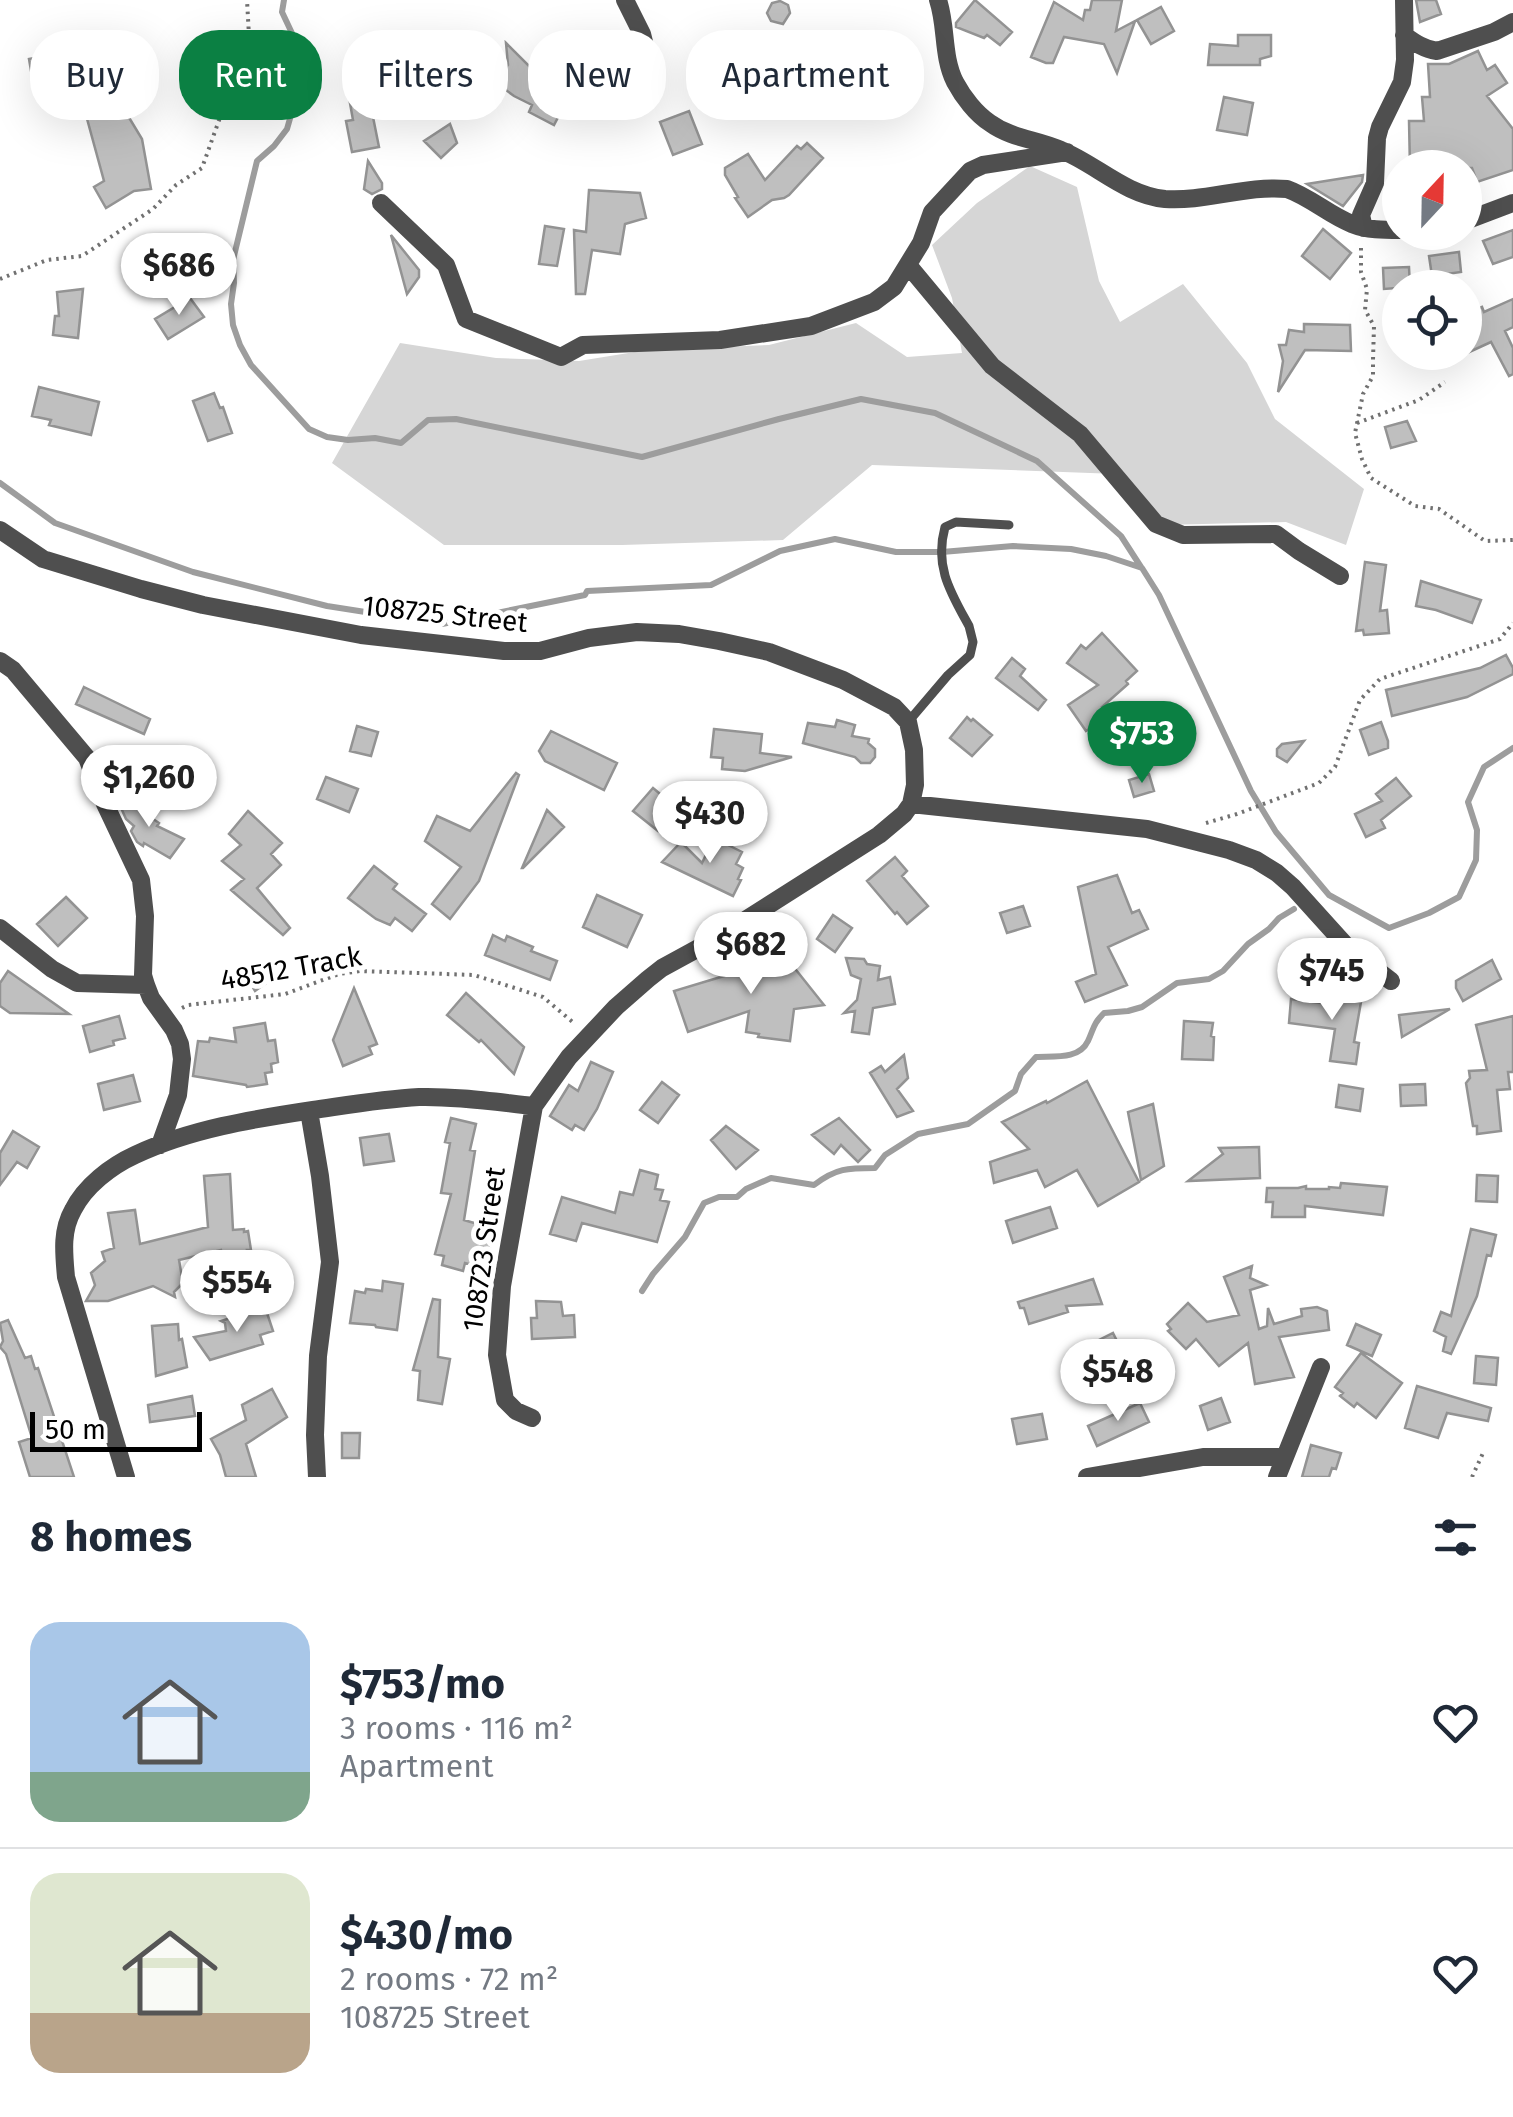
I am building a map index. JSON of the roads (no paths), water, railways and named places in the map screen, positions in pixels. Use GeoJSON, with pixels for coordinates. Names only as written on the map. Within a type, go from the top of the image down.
{"type":"FeatureCollection","features":[{"type":"Feature","properties":{"kind":"street"},"geometry":{"type":"LineString","coordinates":[[625,0],[640,30]]}},
{"type":"Feature","properties":{"kind":"street"},"geometry":{"type":"LineString","coordinates":[[1364,228],[1361,215],[1374,183],[1380,126],[1402,82],[1404,0]]}},
{"type":"Feature","properties":{"kind":"street"},"geometry":{"type":"LineString","coordinates":[[939,5],[945,52],[956,83],[986,120],[1008,134],[1067,152],[1146,195],[1178,199],[1287,189],[1349,224],[1382,229]]}},
{"type":"Feature","properties":{"kind":"street"},"geometry":{"type":"LineString","coordinates":[[1404,34],[1428,50],[1438,50],[1513,22]]}},
{"type":"Feature","properties":{"kind":"street"},"geometry":{"type":"LineString","coordinates":[[381,203],[446,265],[466,320],[561,356],[584,344],[720,340],[812,326],[874,302],[894,287],[921,243],[932,212],[970,171],[984,165],[1067,152]]}},
{"type":"Feature","properties":{"kind":"street"},"geometry":{"type":"LineString","coordinates":[[1482,215],[1513,203]]}},
{"type":"Feature","properties":{"kind":"street"},"geometry":{"type":"LineString","coordinates":[[908,265],[992,366],[1080,434],[1156,524],[1183,535],[1276,534],[1340,576]]}},
{"type":"Feature","properties":{"kind":"street","name":"108725 Street"},"geometry":{"type":"LineString","coordinates":[[0,530],[42,558],[141,590],[361,634],[504,652],[540,650],[588,638],[637,632],[720,641],[768,652],[843,680],[894,706],[908,722]]}},
{"type":"Feature","properties":{"kind":"street"},"geometry":{"type":"LineString","coordinates":[[0,661],[13,670],[87,758],[142,880],[146,985],[180,1044],[182,1059],[178,1095],[160,1145]]}},
{"type":"Feature","properties":{"kind":"street"},"geometry":{"type":"LineString","coordinates":[[126,1477],[66,1277],[65,1231],[73,1209],[91,1186],[134,1155],[250,1120],[420,1097],[534,1106],[555,1074],[630,993],[662,968],[718,938],[904,814],[915,785],[908,722]]}},
{"type":"Feature","properties":{"kind":"street"},"geometry":{"type":"LineString","coordinates":[[911,804],[1147,829],[1256,860],[1294,887],[1349,949],[1391,982]]}},
{"type":"Feature","properties":{"kind":"street"},"geometry":{"type":"LineString","coordinates":[[0,928],[76,983],[146,985]]}},
{"type":"Feature","properties":{"kind":"street","name":"108723 Street"},"geometry":{"type":"LineString","coordinates":[[532,1418],[516,1411],[505,1400],[497,1355],[502,1286],[534,1106]]}},
{"type":"Feature","properties":{"kind":"street"},"geometry":{"type":"LineString","coordinates":[[309,1111],[330,1262],[318,1356],[317,1477]]}},
{"type":"Feature","properties":{"kind":"street"},"geometry":{"type":"LineString","coordinates":[[1277,1477],[1321,1367]]}},
{"type":"Feature","properties":{"kind":"street"},"geometry":{"type":"LineString","coordinates":[[1087,1477],[1203,1457],[1284,1457]]}},
{"type":"Feature","properties":{"kind":"lane"},"geometry":{"type":"LineString","coordinates":[[908,722],[973,648],[973,635],[947,586],[942,565],[945,527],[956,522],[1009,525]]}},
{"type":"Feature","properties":{"kind":"waterway"},"geometry":{"type":"LineString","coordinates":[[284,0],[282,12],[298,46],[301,80],[287,129],[257,161],[233,260],[231,304],[233,325],[251,365],[309,429],[327,437],[401,443],[428,420],[456,419],[642,457],[861,399],[935,413],[1037,461],[1121,536],[1141,567]]}},
{"type":"Feature","properties":{"kind":"waterway"},"geometry":{"type":"LineString","coordinates":[[0,483],[55,523],[193,572],[327,606],[442,624],[585,595],[587,591],[711,585],[780,551],[835,539],[896,552],[1013,546],[1071,549],[1106,556],[1142,568],[1159,595],[1251,791],[1276,832],[1329,895],[1389,928],[1459,897],[1476,860],[1477,830],[1468,802],[1484,767],[1513,748]]}},
{"type":"Feature","properties":{"kind":"waterway"},"geometry":{"type":"LineString","coordinates":[[642,1291],[685,1237],[704,1203],[719,1197],[737,1197],[771,1178],[814,1185],[843,1170],[875,1168],[885,1155],[918,1134],[968,1124],[1015,1091],[1021,1074],[1036,1057],[1065,1056],[1079,1051],[1104,1013],[1142,1007],[1177,983],[1209,979],[1223,971],[1248,944],[1294,909]]}}]}
